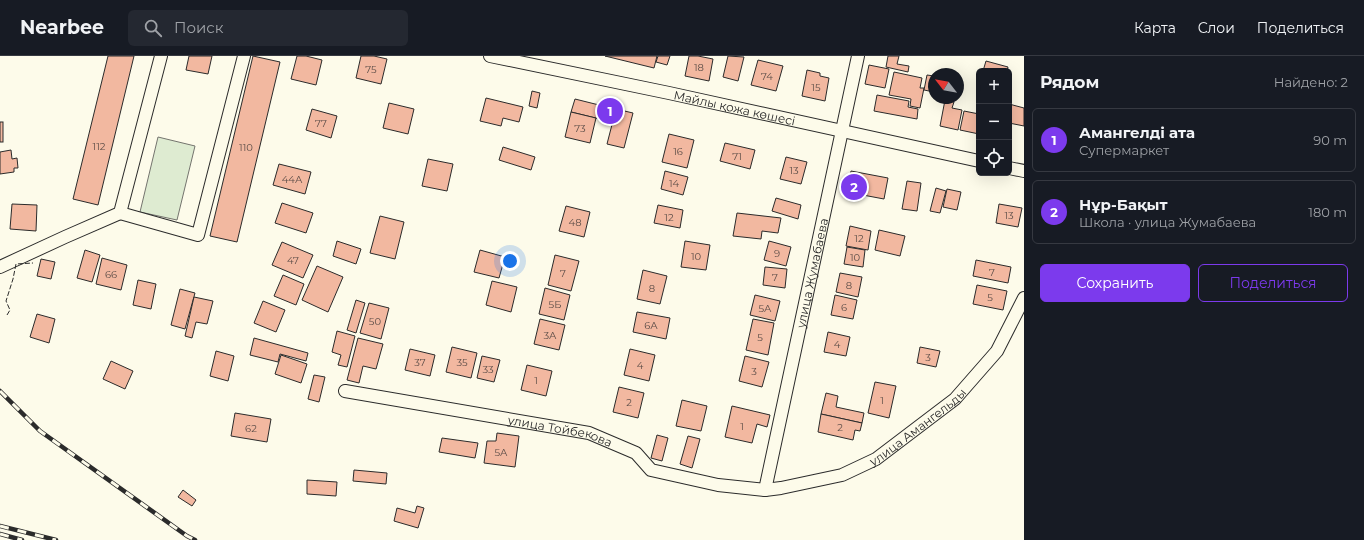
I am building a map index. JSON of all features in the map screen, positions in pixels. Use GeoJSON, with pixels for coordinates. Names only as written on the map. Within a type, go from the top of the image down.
{"type":"FeatureCollection","features":[{"type":"Feature","properties":{"kind":"street"},"geometry":{"type":"LineString","coordinates":[[120,213],[161,56]]}},
{"type":"Feature","properties":{"kind":"street"},"geometry":{"type":"LineString","coordinates":[[0,267],[120,213],[198,235],[244,56]]}},
{"type":"Feature","properties":{"kind":"street","name":"Майлы қожа көшесі"},"geometry":{"type":"LineString","coordinates":[[490,56],[976,160]]}},
{"type":"Feature","properties":{"kind":"street","name":"улица Жумабаева"},"geometry":{"type":"LineString","coordinates":[[765,490],[858,56]]}},
{"type":"Feature","properties":{"kind":"street"},"geometry":{"type":"LineString","coordinates":[[1012,169],[1024,171]]}},
{"type":"Feature","properties":{"kind":"street","name":"улица Амангельды"},"geometry":{"type":"LineString","coordinates":[[765,490],[842,475],[876,459],[955,399],[997,351],[1024,298]]}},
{"type":"Feature","properties":{"kind":"street","name":"улица Тойбекова"},"geometry":{"type":"LineString","coordinates":[[345,391],[589,433],[636,453],[651,470],[718,486],[765,490]]}},
{"type":"Feature","properties":{"kind":"green space"},"geometry":{"type":"Polygon","coordinates":[[[158,137],[195,146],[177,220],[140,212],[158,137]]]}},
{"type":"Feature","properties":{"kind":"building"},"geometry":{"type":"Polygon","coordinates":[[[108,56],[134,56],[98,205],[73,199],[108,56]]]}},
{"type":"Feature","properties":{"kind":"building"},"geometry":{"type":"Polygon","coordinates":[[[189,56],[212,56],[208,74],[186,70],[189,56]]]}},
{"type":"Feature","properties":{"kind":"building"},"geometry":{"type":"Polygon","coordinates":[[[253,56],[280,62],[237,242],[210,236],[253,56]]]}},
{"type":"Feature","properties":{"kind":"building"},"geometry":{"type":"Polygon","coordinates":[[[297,56],[306,56],[322,60],[316,85],[291,79],[297,56]]]}},
{"type":"Feature","properties":{"kind":"building"},"geometry":{"type":"Polygon","coordinates":[[[361,56],[374,56],[387,59],[381,84],[356,78],[361,56]]]}},
{"type":"Feature","properties":{"kind":"building"},"geometry":{"type":"Polygon","coordinates":[[[605,56],[657,56],[654,68],[605,56]]]}},
{"type":"Feature","properties":{"kind":"building"},"geometry":{"type":"Polygon","coordinates":[[[658,56],[670,56],[667,65],[656,62],[658,56]]]}},
{"type":"Feature","properties":{"kind":"building"},"geometry":{"type":"Polygon","coordinates":[[[689,56],[713,59],[709,81],[685,76],[689,56]]]}},
{"type":"Feature","properties":{"kind":"building"},"geometry":{"type":"Polygon","coordinates":[[[728,56],[744,57],[738,81],[723,77],[728,56]]]}},
{"type":"Feature","properties":{"kind":"building"},"geometry":{"type":"Polygon","coordinates":[[[888,56],[899,56],[897,64],[909,66],[908,72],[886,67],[888,56]]]}},
{"type":"Feature","properties":{"kind":"building"},"geometry":{"type":"Polygon","coordinates":[[[758,60],[783,66],[776,91],[751,85],[758,60]]]}},
{"type":"Feature","properties":{"kind":"building"},"geometry":{"type":"Polygon","coordinates":[[[986,61],[1008,67],[1008,68],[984,68],[986,61]]]}},
{"type":"Feature","properties":{"kind":"building"},"geometry":{"type":"Polygon","coordinates":[[[869,65],[889,69],[885,88],[865,84],[869,65]]]}},
{"type":"Feature","properties":{"kind":"building"},"geometry":{"type":"Polygon","coordinates":[[[807,70],[820,73],[820,76],[829,78],[825,101],[802,96],[807,70]]]}},
{"type":"Feature","properties":{"kind":"building"},"geometry":{"type":"Polygon","coordinates":[[[894,72],[922,78],[920,88],[924,88],[920,108],[910,106],[911,99],[889,95],[894,72]]]}},
{"type":"Feature","properties":{"kind":"building"},"geometry":{"type":"Polygon","coordinates":[[[927,75],[928,75],[928,91],[924,90],[927,75]]]}},
{"type":"Feature","properties":{"kind":"building"},"geometry":{"type":"Polygon","coordinates":[[[532,91],[540,93],[537,108],[529,106],[532,91]]]}},
{"type":"Feature","properties":{"kind":"building"},"geometry":{"type":"Polygon","coordinates":[[[877,95],[909,101],[908,107],[918,109],[917,119],[874,111],[877,95]]]}},
{"type":"Feature","properties":{"kind":"building"},"geometry":{"type":"Polygon","coordinates":[[[486,98],[523,107],[519,122],[503,118],[501,126],[480,121],[486,98]]]}},
{"type":"Feature","properties":{"kind":"building"},"geometry":{"type":"Polygon","coordinates":[[[575,99],[615,109],[612,122],[571,112],[575,99]]]}},
{"type":"Feature","properties":{"kind":"building"},"geometry":{"type":"Polygon","coordinates":[[[389,103],[414,109],[408,134],[383,128],[389,103]]]}},
{"type":"Feature","properties":{"kind":"building"},"geometry":{"type":"Polygon","coordinates":[[[944,104],[953,104],[952,108],[962,110],[958,130],[940,126],[944,104]]]}},
{"type":"Feature","properties":{"kind":"building"},"geometry":{"type":"Polygon","coordinates":[[[1012,105],[1024,108],[1024,126],[1012,124],[1012,105]]]}},
{"type":"Feature","properties":{"kind":"building"},"geometry":{"type":"Polygon","coordinates":[[[312,109],[337,116],[331,138],[306,130],[312,109]]]}},
{"type":"Feature","properties":{"kind":"building"},"geometry":{"type":"Polygon","coordinates":[[[616,109],[633,113],[624,148],[607,144],[616,109]]]}},
{"type":"Feature","properties":{"kind":"building"},"geometry":{"type":"Polygon","coordinates":[[[964,111],[976,113],[976,133],[960,130],[964,111]]]}},
{"type":"Feature","properties":{"kind":"building"},"geometry":{"type":"Polygon","coordinates":[[[571,112],[596,118],[590,143],[565,137],[571,112]]]}},
{"type":"Feature","properties":{"kind":"building"},"geometry":{"type":"Polygon","coordinates":[[[0,122],[3,122],[3,142],[0,142],[0,122]]]}},
{"type":"Feature","properties":{"kind":"building"},"geometry":{"type":"Polygon","coordinates":[[[669,134],[694,140],[687,168],[662,162],[669,134]]]}},
{"type":"Feature","properties":{"kind":"building"},"geometry":{"type":"Polygon","coordinates":[[[725,143],[755,150],[750,169],[720,161],[725,143]]]}},
{"type":"Feature","properties":{"kind":"building"},"geometry":{"type":"Polygon","coordinates":[[[503,147],[535,157],[531,170],[499,160],[503,147]]]}},
{"type":"Feature","properties":{"kind":"building"},"geometry":{"type":"Polygon","coordinates":[[[11,150],[12,159],[17,158],[18,168],[14,168],[14,172],[0,174],[0,152],[11,150]]]}},
{"type":"Feature","properties":{"kind":"building"},"geometry":{"type":"Polygon","coordinates":[[[786,157],[807,162],[801,184],[780,179],[786,157]]]}},
{"type":"Feature","properties":{"kind":"building"},"geometry":{"type":"Polygon","coordinates":[[[428,159],[453,164],[447,191],[422,186],[428,159]]]}},
{"type":"Feature","properties":{"kind":"building"},"geometry":{"type":"Polygon","coordinates":[[[279,164],[311,172],[305,194],[273,185],[279,164]]]}},
{"type":"Feature","properties":{"kind":"building"},"geometry":{"type":"Polygon","coordinates":[[[665,171],[688,177],[683,195],[661,189],[665,171]]]}},
{"type":"Feature","properties":{"kind":"building"},"geometry":{"type":"Polygon","coordinates":[[[851,171],[888,178],[884,199],[847,192],[851,171]]]}},
{"type":"Feature","properties":{"kind":"building"},"geometry":{"type":"Polygon","coordinates":[[[907,181],[921,183],[917,211],[902,209],[907,181]]]}},
{"type":"Feature","properties":{"kind":"building"},"geometry":{"type":"Polygon","coordinates":[[[936,188],[946,191],[940,213],[930,211],[936,188]]]}},
{"type":"Feature","properties":{"kind":"building"},"geometry":{"type":"Polygon","coordinates":[[[947,189],[961,192],[957,210],[943,207],[947,189]]]}},
{"type":"Feature","properties":{"kind":"building"},"geometry":{"type":"Polygon","coordinates":[[[776,198],[801,205],[798,219],[772,211],[776,198]]]}},
{"type":"Feature","properties":{"kind":"building"},"geometry":{"type":"Polygon","coordinates":[[[282,203],[313,213],[306,233],[275,223],[282,203]]]}},
{"type":"Feature","properties":{"kind":"building"},"geometry":{"type":"Polygon","coordinates":[[[12,204],[37,205],[36,231],[10,229],[12,204]]]}},
{"type":"Feature","properties":{"kind":"building"},"geometry":{"type":"Polygon","coordinates":[[[999,204],[1022,208],[1018,227],[996,223],[999,204]]]}},
{"type":"Feature","properties":{"kind":"building"},"geometry":{"type":"Polygon","coordinates":[[[658,205],[683,210],[680,228],[654,223],[658,205]]]}},
{"type":"Feature","properties":{"kind":"building"},"geometry":{"type":"Polygon","coordinates":[[[566,206],[590,212],[584,237],[559,231],[566,206]]]}},
{"type":"Feature","properties":{"kind":"building"},"geometry":{"type":"Polygon","coordinates":[[[737,213],[781,218],[778,233],[762,231],[761,239],[733,236],[737,213]]]}},
{"type":"Feature","properties":{"kind":"building"},"geometry":{"type":"Polygon","coordinates":[[[380,216],[404,222],[395,259],[370,253],[380,216]]]}},
{"type":"Feature","properties":{"kind":"building"},"geometry":{"type":"Polygon","coordinates":[[[850,226],[871,231],[868,250],[846,246],[850,226]]]}},
{"type":"Feature","properties":{"kind":"building"},"geometry":{"type":"Polygon","coordinates":[[[879,230],[905,236],[900,256],[875,250],[879,230]]]}},
{"type":"Feature","properties":{"kind":"building"},"geometry":{"type":"Polygon","coordinates":[[[337,241],[361,249],[356,264],[333,256],[337,241]]]}},
{"type":"Feature","properties":{"kind":"building"},"geometry":{"type":"Polygon","coordinates":[[[685,241],[710,245],[706,270],[681,267],[685,241]]]}},
{"type":"Feature","properties":{"kind":"building"},"geometry":{"type":"Polygon","coordinates":[[[769,241],[791,247],[786,266],[764,260],[769,241]]]}},
{"type":"Feature","properties":{"kind":"building"},"geometry":{"type":"Polygon","coordinates":[[[282,242],[313,255],[303,278],[272,265],[282,242]]]}},
{"type":"Feature","properties":{"kind":"building"},"geometry":{"type":"Polygon","coordinates":[[[847,247],[865,250],[863,267],[844,264],[847,247]]]}},
{"type":"Feature","properties":{"kind":"building"},"geometry":{"type":"Polygon","coordinates":[[[85,250],[100,255],[92,282],[77,278],[85,250]]]}},
{"type":"Feature","properties":{"kind":"building"},"geometry":{"type":"Polygon","coordinates":[[[480,250],[505,257],[499,278],[474,272],[480,250]]]}},
{"type":"Feature","properties":{"kind":"building"},"geometry":{"type":"Polygon","coordinates":[[[555,255],[579,261],[571,291],[548,285],[555,255]]]}},
{"type":"Feature","properties":{"kind":"building"},"geometry":{"type":"Polygon","coordinates":[[[102,258],[127,265],[121,290],[96,284],[102,258]]]}},
{"type":"Feature","properties":{"kind":"building"},"geometry":{"type":"Polygon","coordinates":[[[41,259],[55,262],[51,279],[37,276],[41,259]]]}},
{"type":"Feature","properties":{"kind":"building"},"geometry":{"type":"Polygon","coordinates":[[[976,260],[1011,267],[1008,283],[973,276],[976,260]]]}},
{"type":"Feature","properties":{"kind":"building"},"geometry":{"type":"Polygon","coordinates":[[[317,266],[343,277],[328,312],[302,300],[317,266]]]}},
{"type":"Feature","properties":{"kind":"building"},"geometry":{"type":"Polygon","coordinates":[[[765,267],[787,269],[785,288],[763,285],[765,267]]]}},
{"type":"Feature","properties":{"kind":"building"},"geometry":{"type":"Polygon","coordinates":[[[643,270],[667,276],[660,304],[637,299],[643,270]]]}},
{"type":"Feature","properties":{"kind":"building"},"geometry":{"type":"Polygon","coordinates":[[[840,273],[862,277],[858,297],[836,292],[840,273]]]}},
{"type":"Feature","properties":{"kind":"building"},"geometry":{"type":"Polygon","coordinates":[[[283,275],[304,284],[296,305],[274,296],[283,275]]]}},
{"type":"Feature","properties":{"kind":"building"},"geometry":{"type":"Polygon","coordinates":[[[138,280],[156,284],[151,309],[133,305],[138,280]]]}},
{"type":"Feature","properties":{"kind":"building"},"geometry":{"type":"Polygon","coordinates":[[[492,281],[517,287],[511,312],[486,305],[492,281]]]}},
{"type":"Feature","properties":{"kind":"building"},"geometry":{"type":"Polygon","coordinates":[[[977,285],[1007,291],[1003,310],[973,304],[977,285]]]}},
{"type":"Feature","properties":{"kind":"building"},"geometry":{"type":"Polygon","coordinates":[[[545,288],[570,295],[564,320],[539,314],[545,288]]]}},
{"type":"Feature","properties":{"kind":"building"},"geometry":{"type":"Polygon","coordinates":[[[180,289],[195,293],[185,329],[171,325],[180,289]]]}},
{"type":"Feature","properties":{"kind":"building"},"geometry":{"type":"Polygon","coordinates":[[[755,295],[780,301],[775,321],[750,315],[755,295]]]}},
{"type":"Feature","properties":{"kind":"building"},"geometry":{"type":"Polygon","coordinates":[[[835,295],[857,300],[853,319],[831,315],[835,295]]]}},
{"type":"Feature","properties":{"kind":"building"},"geometry":{"type":"Polygon","coordinates":[[[194,297],[213,301],[207,324],[196,322],[192,338],[185,336],[194,297]]]}},
{"type":"Feature","properties":{"kind":"building"},"geometry":{"type":"Polygon","coordinates":[[[356,300],[365,303],[356,333],[347,330],[356,300]]]}},
{"type":"Feature","properties":{"kind":"building"},"geometry":{"type":"Polygon","coordinates":[[[263,301],[285,310],[276,332],[254,323],[263,301]]]}},
{"type":"Feature","properties":{"kind":"building"},"geometry":{"type":"Polygon","coordinates":[[[369,303],[389,308],[381,339],[360,333],[369,303]]]}},
{"type":"Feature","properties":{"kind":"building"},"geometry":{"type":"Polygon","coordinates":[[[637,312],[670,318],[666,339],[633,332],[637,312]]]}},
{"type":"Feature","properties":{"kind":"building"},"geometry":{"type":"Polygon","coordinates":[[[37,314],[55,319],[49,343],[30,337],[37,314]]]}},
{"type":"Feature","properties":{"kind":"building"},"geometry":{"type":"Polygon","coordinates":[[[540,319],[565,325],[559,350],[534,344],[540,319]]]}},
{"type":"Feature","properties":{"kind":"building"},"geometry":{"type":"Polygon","coordinates":[[[753,319],[774,323],[768,355],[746,350],[753,319]]]}},
{"type":"Feature","properties":{"kind":"building"},"geometry":{"type":"Polygon","coordinates":[[[337,331],[355,336],[347,367],[338,365],[341,355],[332,352],[337,331]]]}},
{"type":"Feature","properties":{"kind":"building"},"geometry":{"type":"Polygon","coordinates":[[[828,332],[850,337],[846,356],[824,352],[828,332]]]}},
{"type":"Feature","properties":{"kind":"building"},"geometry":{"type":"Polygon","coordinates":[[[254,338],[308,353],[306,361],[280,354],[278,362],[250,355],[254,338]]]}},
{"type":"Feature","properties":{"kind":"building"},"geometry":{"type":"Polygon","coordinates":[[[358,338],[383,344],[376,369],[363,366],[359,383],[347,380],[358,338]]]}},
{"type":"Feature","properties":{"kind":"building"},"geometry":{"type":"Polygon","coordinates":[[[452,347],[477,353],[471,378],[446,372],[452,347]]]}},
{"type":"Feature","properties":{"kind":"building"},"geometry":{"type":"Polygon","coordinates":[[[920,347],[940,351],[936,367],[917,363],[920,347]]]}},
{"type":"Feature","properties":{"kind":"building"},"geometry":{"type":"Polygon","coordinates":[[[410,349],[435,355],[430,376],[405,370],[410,349]]]}},
{"type":"Feature","properties":{"kind":"building"},"geometry":{"type":"Polygon","coordinates":[[[630,349],[655,355],[649,381],[624,375],[630,349]]]}},
{"type":"Feature","properties":{"kind":"building"},"geometry":{"type":"Polygon","coordinates":[[[216,351],[234,356],[228,381],[210,376],[216,351]]]}},
{"type":"Feature","properties":{"kind":"building"},"geometry":{"type":"Polygon","coordinates":[[[281,355],[307,364],[301,383],[275,374],[281,355]]]}},
{"type":"Feature","properties":{"kind":"building"},"geometry":{"type":"Polygon","coordinates":[[[482,356],[500,360],[494,382],[477,378],[482,356]]]}},
{"type":"Feature","properties":{"kind":"building"},"geometry":{"type":"Polygon","coordinates":[[[745,356],[769,362],[762,387],[739,381],[745,356]]]}},
{"type":"Feature","properties":{"kind":"building"},"geometry":{"type":"Polygon","coordinates":[[[111,361],[133,371],[125,389],[103,379],[111,361]]]}},
{"type":"Feature","properties":{"kind":"building"},"geometry":{"type":"Polygon","coordinates":[[[527,365],[552,371],[546,396],[521,390],[527,365]]]}},
{"type":"Feature","properties":{"kind":"building"},"geometry":{"type":"Polygon","coordinates":[[[314,375],[325,377],[319,402],[308,399],[314,375]]]}},
{"type":"Feature","properties":{"kind":"building"},"geometry":{"type":"Polygon","coordinates":[[[875,382],[896,386],[889,418],[868,413],[875,382]]]}},
{"type":"Feature","properties":{"kind":"building"},"geometry":{"type":"Polygon","coordinates":[[[619,387],[644,393],[638,418],[613,412],[619,387]]]}},
{"type":"Feature","properties":{"kind":"building"},"geometry":{"type":"Polygon","coordinates":[[[826,393],[838,396],[836,407],[864,413],[862,423],[821,414],[826,393]]]}},
{"type":"Feature","properties":{"kind":"building"},"geometry":{"type":"Polygon","coordinates":[[[682,400],[707,406],[701,431],[676,426],[682,400]]]}},
{"type":"Feature","properties":{"kind":"building"},"geometry":{"type":"Polygon","coordinates":[[[732,406],[770,415],[767,427],[757,424],[752,443],[725,437],[732,406]]]}},
{"type":"Feature","properties":{"kind":"building"},"geometry":{"type":"Polygon","coordinates":[[[235,413],[271,419],[267,442],[231,436],[235,413]]]}},
{"type":"Feature","properties":{"kind":"building"},"geometry":{"type":"Polygon","coordinates":[[[821,414],[862,423],[860,431],[855,430],[853,440],[818,432],[821,414]]]}},
{"type":"Feature","properties":{"kind":"building"},"geometry":{"type":"Polygon","coordinates":[[[497,433],[519,436],[515,467],[484,463],[487,441],[496,441],[497,433]]]}},
{"type":"Feature","properties":{"kind":"building"},"geometry":{"type":"Polygon","coordinates":[[[657,435],[668,438],[662,461],[651,458],[657,435]]]}},
{"type":"Feature","properties":{"kind":"building"},"geometry":{"type":"Polygon","coordinates":[[[688,436],[700,439],[692,468],[680,464],[688,436]]]}},
{"type":"Feature","properties":{"kind":"building"},"geometry":{"type":"Polygon","coordinates":[[[442,438],[478,443],[475,458],[439,452],[442,438]]]}},
{"type":"Feature","properties":{"kind":"building"},"geometry":{"type":"Polygon","coordinates":[[[354,470],[387,473],[386,484],[353,481],[354,470]]]}},
{"type":"Feature","properties":{"kind":"building"},"geometry":{"type":"Polygon","coordinates":[[[307,480],[337,482],[336,496],[307,494],[307,480]]]}},
{"type":"Feature","properties":{"kind":"building"},"geometry":{"type":"Polygon","coordinates":[[[183,490],[196,500],[192,506],[178,497],[183,490]]]}},
{"type":"Feature","properties":{"kind":"building"},"geometry":{"type":"Polygon","coordinates":[[[417,506],[424,508],[418,528],[394,521],[397,508],[415,513],[417,506]]]}},
{"type":"Feature","properties":{"kind":"railway"},"geometry":{"type":"LineString","coordinates":[[0,391],[40,431],[187,536],[195,540]]}},
{"type":"Feature","properties":{"kind":"railway"},"geometry":{"type":"LineString","coordinates":[[0,526],[56,540]]}},
{"type":"Feature","properties":{"kind":"railway"},"geometry":{"type":"LineString","coordinates":[[0,534],[22,540]]}},
{"type":"Feature","properties":{"kind":"fence"},"geometry":{"type":"LineString","coordinates":[[7,315],[10,310],[6,301],[16,264],[33,263]]}},
{"type":"Feature","properties":{"kind":"place","name":"Амангелді ата"},"geometry":{"type":"Point","coordinates":[610,111]}},
{"type":"Feature","properties":{"kind":"place","name":"Нұр-Бақыт"},"geometry":{"type":"Point","coordinates":[854,187]}}]}
